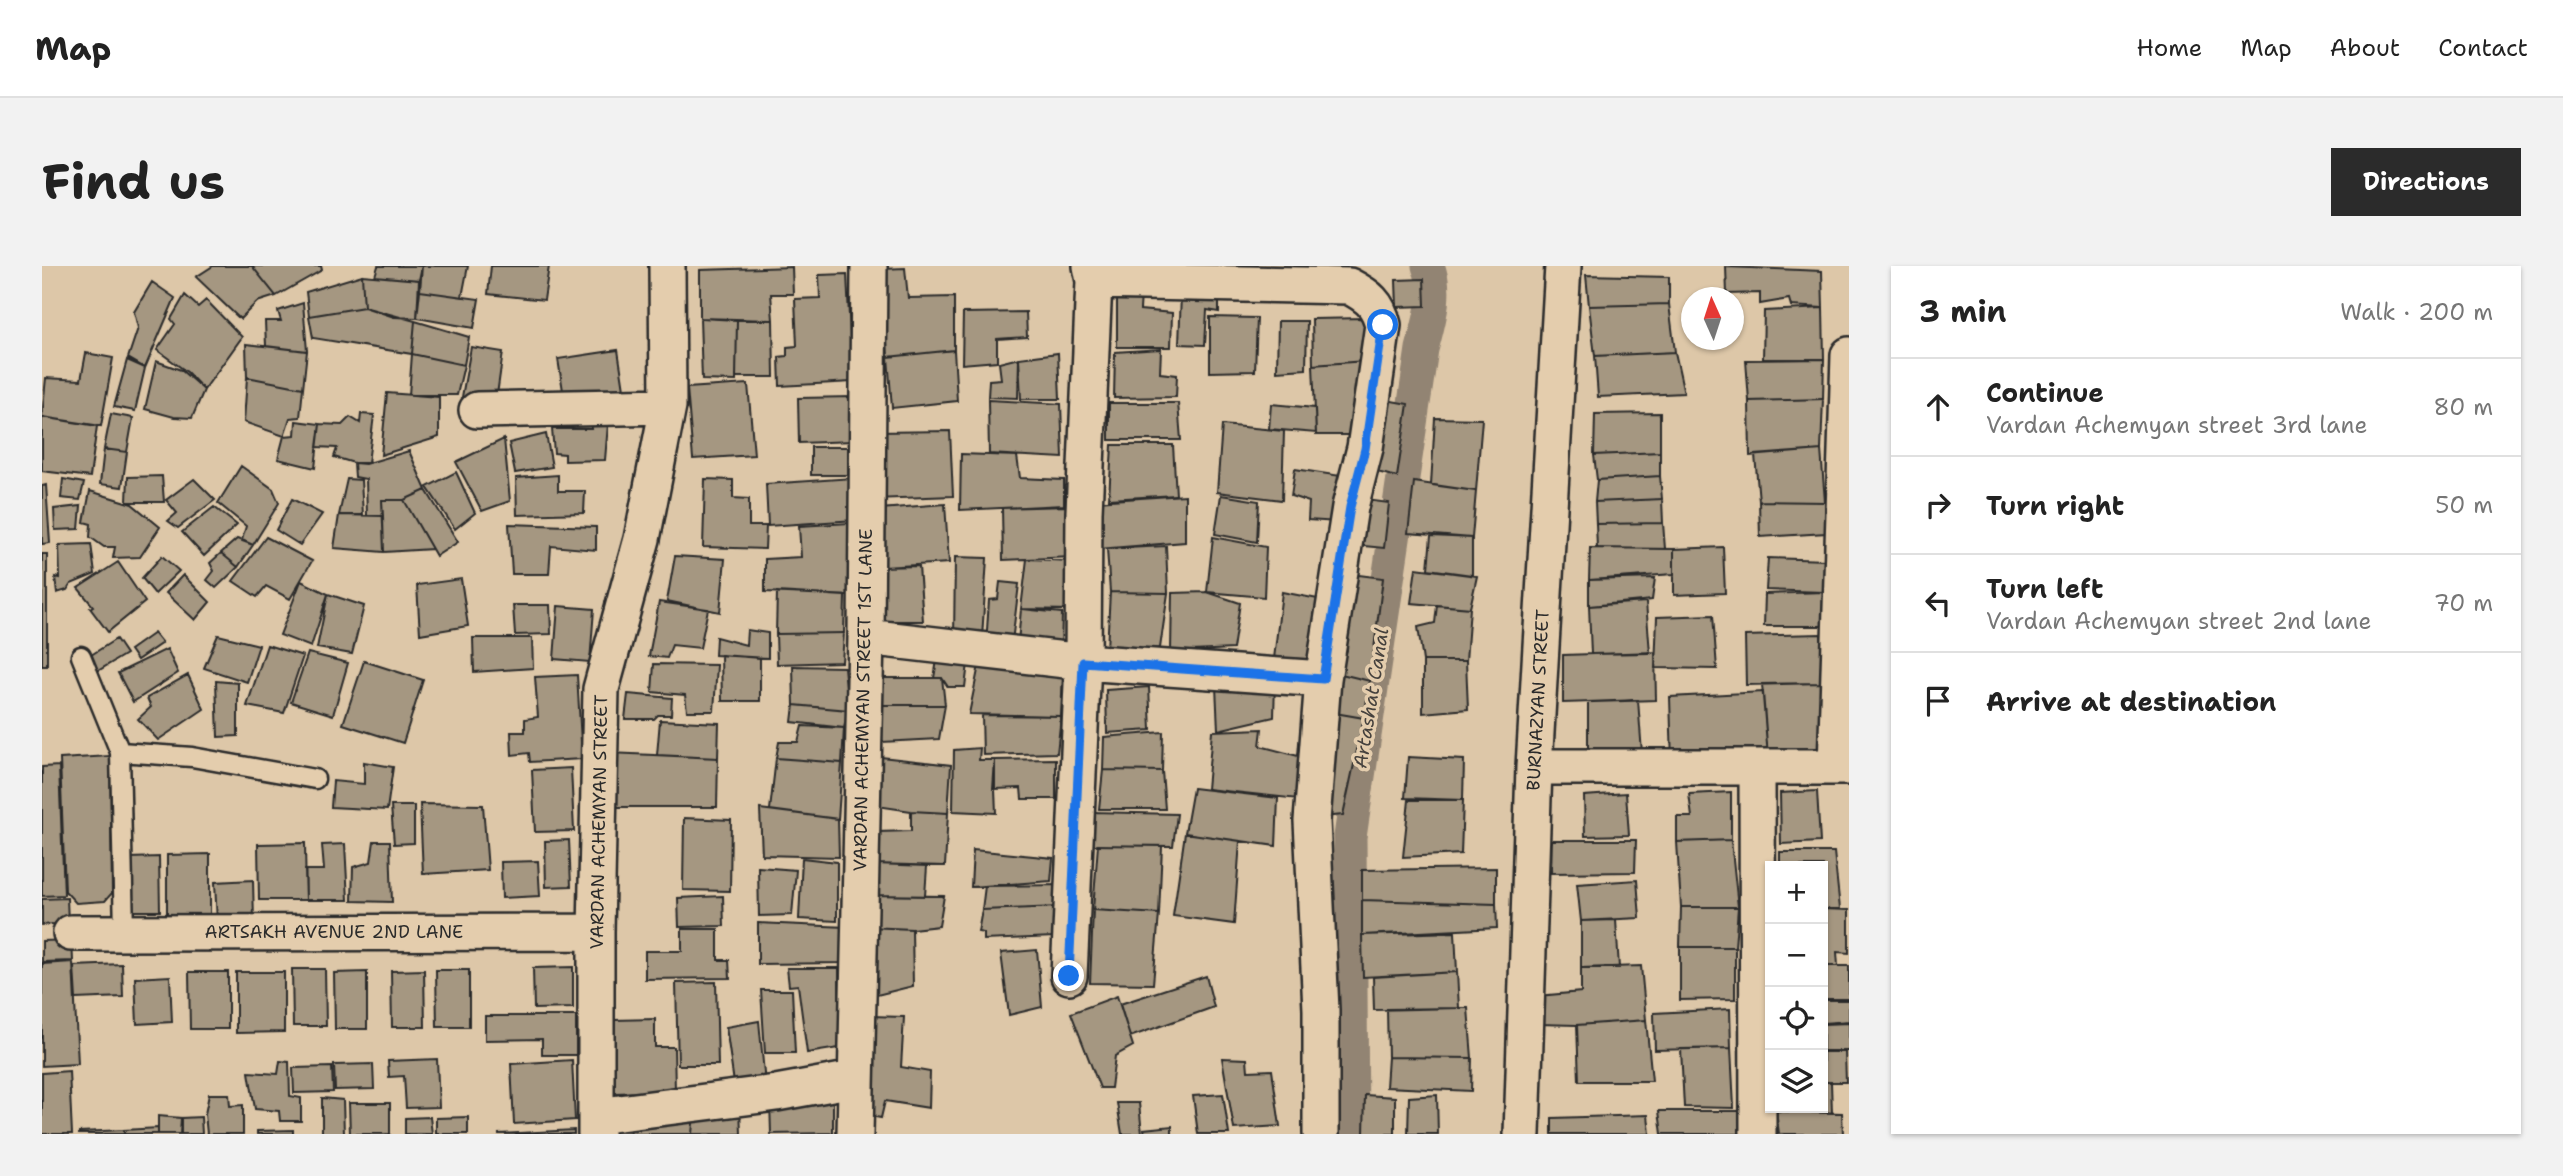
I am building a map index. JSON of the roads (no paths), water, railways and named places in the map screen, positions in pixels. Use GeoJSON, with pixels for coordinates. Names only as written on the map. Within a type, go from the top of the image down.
{"type":"FeatureCollection","features":[{"type":"Feature","properties":{"kind":"street","name":"VARDAN ACHEMYAN STREET"},"geometry":{"type":"LineString","coordinates":[[596,1125],[596,932],[601,689],[642,539],[668,406],[667,266]]}},
{"type":"Feature","properties":{"kind":"street","name":"VARDAN ACHEMYAN STREET 1ST LANE"},"geometry":{"type":"LineString","coordinates":[[855,1134],[854,1079],[866,637],[869,266]]}},
{"type":"Feature","properties":{"kind":"street","name":"BURNAZYAN STREET"},"geometry":{"type":"LineString","coordinates":[[1522,1134],[1534,767],[1563,266]]}},
{"type":"Feature","properties":{"kind":"street"},"geometry":{"type":"LineString","coordinates":[[1069,976],[1083,662],[1084,512],[1093,273],[1349,286],[1373,301],[1380,310],[1383,325],[1365,449],[1350,507],[1323,679],[1312,821],[1321,1010],[1321,1134]]}},
{"type":"Feature","properties":{"kind":"street"},"geometry":{"type":"LineString","coordinates":[[1534,767],[1842,766],[1849,355]]}},
{"type":"Feature","properties":{"kind":"street"},"geometry":{"type":"LineString","coordinates":[[477,410],[668,406]]}},
{"type":"Feature","properties":{"kind":"street"},"geometry":{"type":"LineString","coordinates":[[866,637],[1083,662],[1323,679]]}},
{"type":"Feature","properties":{"kind":"street"},"geometry":{"type":"LineString","coordinates":[[1757,767],[1758,1134]]}},
{"type":"Feature","properties":{"kind":"street","name":"ARTSAKH AVENUE 2ND LANE"},"geometry":{"type":"LineString","coordinates":[[71,933],[596,932]]}},
{"type":"Feature","properties":{"kind":"street"},"geometry":{"type":"LineString","coordinates":[[596,1125],[854,1079]]}},
{"type":"Feature","properties":{"kind":"lane"},"geometry":{"type":"LineString","coordinates":[[81,656],[120,752],[124,932]]}},
{"type":"Feature","properties":{"kind":"lane"},"geometry":{"type":"LineString","coordinates":[[120,752],[192,757],[315,779]]}},
{"type":"Feature","properties":{"kind":"waterway","name":"Artashat Canal"},"geometry":{"type":"LineString","coordinates":[[1352,1134],[1350,837],[1422,349],[1432,307],[1433,286],[1428,266]]}}]}
